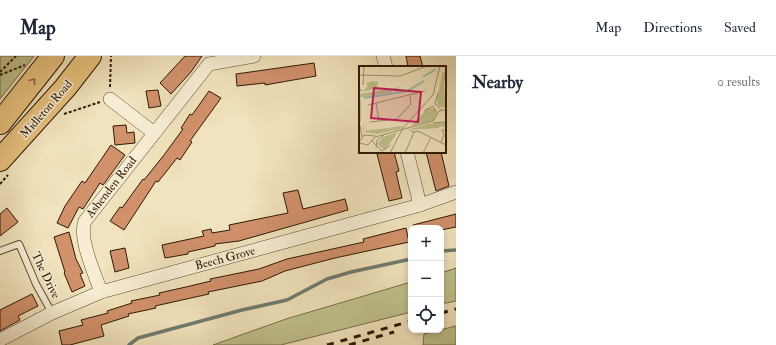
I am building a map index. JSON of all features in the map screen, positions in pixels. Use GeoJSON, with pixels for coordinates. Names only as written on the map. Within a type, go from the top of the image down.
{"type":"FeatureCollection","features":[{"type":"Feature","properties":{"kind":"highway"},"geometry":{"type":"LineString","coordinates":[[0,123],[53,56]]}},
{"type":"Feature","properties":{"kind":"highway","name":"Midleton Road"},"geometry":{"type":"LineString","coordinates":[[0,160],[39,117],[90,56]]}},
{"type":"Feature","properties":{"kind":"highway"},"geometry":{"type":"LineString","coordinates":[[0,119],[17,102]]}},
{"type":"Feature","properties":{"kind":"street","name":"Ashenden Road"},"geometry":{"type":"LineString","coordinates":[[101,292],[83,239],[82,227],[85,221],[209,64],[254,56]]}},
{"type":"Feature","properties":{"kind":"street"},"geometry":{"type":"LineString","coordinates":[[384,56],[386,66]]}},
{"type":"Feature","properties":{"kind":"street"},"geometry":{"type":"LineString","coordinates":[[110,99],[154,133]]}},
{"type":"Feature","properties":{"kind":"street"},"geometry":{"type":"LineString","coordinates":[[407,153],[420,204]]}},
{"type":"Feature","properties":{"kind":"street","name":"Beech Grove"},"geometry":{"type":"LineString","coordinates":[[0,340],[52,313],[101,292],[420,204],[456,192]]}},
{"type":"Feature","properties":{"kind":"lane","name":"The Drive"},"geometry":{"type":"LineString","coordinates":[[0,251],[19,244],[36,284],[52,313]]}},
{"type":"Feature","properties":{"kind":"path"},"geometry":{"type":"LineString","coordinates":[[0,72],[16,56]]}},
{"type":"Feature","properties":{"kind":"path"},"geometry":{"type":"LineString","coordinates":[[57,116],[110,99],[110,56]]}},
{"type":"Feature","properties":{"kind":"path"},"geometry":{"type":"LineString","coordinates":[[0,75],[23,66],[29,61]]}},
{"type":"Feature","properties":{"kind":"green space"},"geometry":{"type":"Polygon","coordinates":[[[0,56],[34,56],[0,99],[0,56]]]}},
{"type":"Feature","properties":{"kind":"green space"},"geometry":{"type":"Polygon","coordinates":[[[456,268],[456,301],[444,303],[444,297],[444,272],[456,268]]]}},
{"type":"Feature","properties":{"kind":"green space"},"geometry":{"type":"Polygon","coordinates":[[[408,283],[408,313],[281,345],[213,345],[286,319],[408,283]]]}},
{"type":"Feature","properties":{"kind":"green space"},"geometry":{"type":"Polygon","coordinates":[[[456,326],[456,345],[423,345],[424,334],[444,333],[444,329],[456,326]]]}},
{"type":"Feature","properties":{"kind":"building"},"geometry":{"type":"Polygon","coordinates":[[[185,56],[202,56],[191,72],[171,94],[160,83],[185,56]]]}},
{"type":"Feature","properties":{"kind":"building"},"geometry":{"type":"Polygon","coordinates":[[[406,56],[420,56],[423,66],[408,66],[406,56]]]}},
{"type":"Feature","properties":{"kind":"building"},"geometry":{"type":"Polygon","coordinates":[[[314,63],[316,76],[265,85],[265,83],[237,86],[236,74],[314,63]]]}},
{"type":"Feature","properties":{"kind":"building"},"geometry":{"type":"Polygon","coordinates":[[[158,90],[161,106],[149,108],[146,91],[158,90]]]}},
{"type":"Feature","properties":{"kind":"building"},"geometry":{"type":"Polygon","coordinates":[[[209,91],[221,98],[190,141],[192,142],[180,160],[177,158],[158,182],[156,181],[124,230],[110,221],[164,155],[183,129],[181,128],[190,114],[192,115],[209,91]]]}},
{"type":"Feature","properties":{"kind":"building"},"geometry":{"type":"Polygon","coordinates":[[[126,125],[127,133],[134,132],[135,143],[115,145],[113,126],[126,125]]]}},
{"type":"Feature","properties":{"kind":"building"},"geometry":{"type":"Polygon","coordinates":[[[111,145],[125,155],[103,185],[100,183],[83,209],[79,207],[68,228],[57,223],[65,206],[82,181],[85,183],[111,145]]]}},
{"type":"Feature","properties":{"kind":"building"},"geometry":{"type":"Polygon","coordinates":[[[394,153],[399,171],[396,172],[402,198],[389,201],[377,154],[394,153]]]}},
{"type":"Feature","properties":{"kind":"building"},"geometry":{"type":"Polygon","coordinates":[[[426,153],[441,153],[449,186],[436,191],[426,153]]]}},
{"type":"Feature","properties":{"kind":"building"},"geometry":{"type":"Polygon","coordinates":[[[298,190],[303,209],[345,199],[348,210],[239,241],[215,244],[215,246],[188,252],[188,254],[165,258],[162,245],[204,236],[202,231],[211,229],[212,233],[230,230],[229,225],[288,213],[283,193],[298,190]]]}},
{"type":"Feature","properties":{"kind":"building"},"geometry":{"type":"Polygon","coordinates":[[[7,208],[18,222],[0,236],[0,214],[7,208]]]}},
{"type":"Feature","properties":{"kind":"building"},"geometry":{"type":"Polygon","coordinates":[[[456,214],[456,227],[444,229],[444,225],[413,225],[456,214]]]}},
{"type":"Feature","properties":{"kind":"building"},"geometry":{"type":"Polygon","coordinates":[[[406,228],[408,242],[335,258],[285,271],[262,281],[208,292],[209,294],[155,306],[156,308],[128,314],[129,316],[101,325],[104,336],[70,345],[62,345],[59,331],[83,325],[81,320],[108,313],[107,311],[132,303],[131,301],[160,295],[159,293],[211,281],[210,279],[259,269],[287,259],[364,242],[363,239],[406,228]]]}},
{"type":"Feature","properties":{"kind":"building"},"geometry":{"type":"Polygon","coordinates":[[[69,232],[76,259],[83,273],[80,274],[85,286],[72,292],[64,273],[65,272],[54,237],[69,232]]]}},
{"type":"Feature","properties":{"kind":"building"},"geometry":{"type":"Polygon","coordinates":[[[125,248],[129,268],[115,272],[110,251],[125,248]]]}},
{"type":"Feature","properties":{"kind":"building"},"geometry":{"type":"Polygon","coordinates":[[[32,294],[38,306],[18,316],[20,320],[0,331],[0,310],[32,294]]]}},
{"type":"Feature","properties":{"kind":"waterway"},"geometry":{"type":"LineString","coordinates":[[444,251],[456,250]]}},
{"type":"Feature","properties":{"kind":"waterway"},"geometry":{"type":"LineString","coordinates":[[129,345],[138,338],[242,310],[287,300],[327,279],[351,272],[408,260]]}},
{"type":"Feature","properties":{"kind":"railway"},"geometry":{"type":"LineString","coordinates":[[444,312],[456,309]]}},
{"type":"Feature","properties":{"kind":"railway"},"geometry":{"type":"LineString","coordinates":[[327,345],[408,322]]}},
{"type":"Feature","properties":{"kind":"railway"},"geometry":{"type":"LineString","coordinates":[[349,345],[394,332]]}}]}
